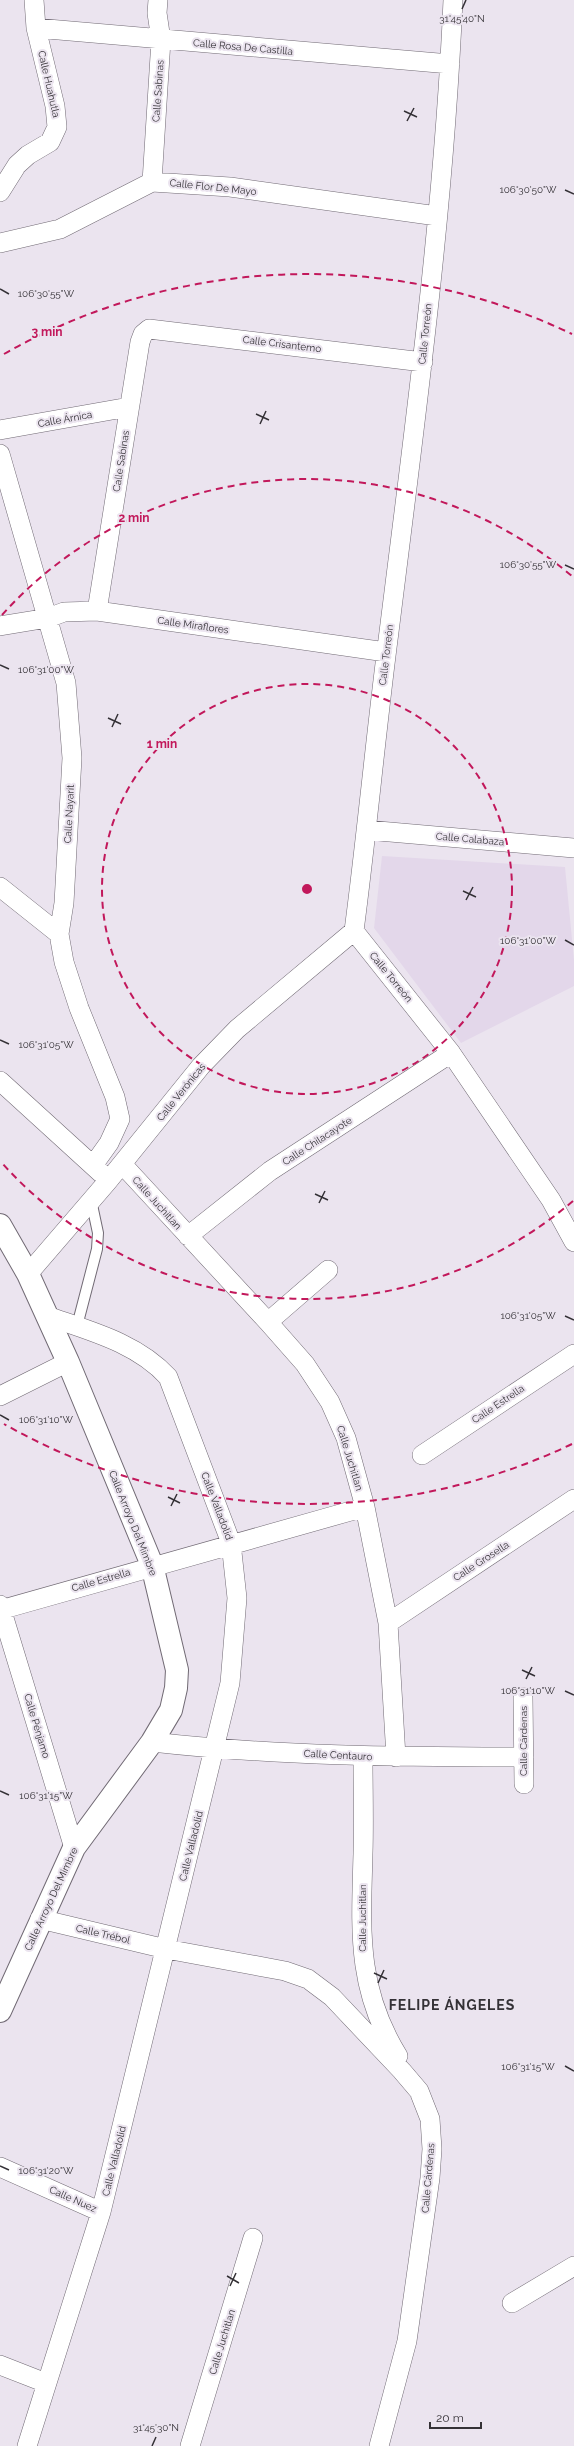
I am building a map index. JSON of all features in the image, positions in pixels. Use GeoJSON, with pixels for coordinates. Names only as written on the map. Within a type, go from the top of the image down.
{"type":"FeatureCollection","features":[{"type":"Feature","properties":{"kind":"street","name":"Calle Huahutla"},"geometry":{"type":"LineString","coordinates":[[0,192],[17,165],[28,155],[50,142],[57,127],[55,106],[36,28],[34,0]]}},
{"type":"Feature","properties":{"kind":"street","name":"Calle Sabinas"},"geometry":{"type":"LineString","coordinates":[[152,182],[162,40],[157,13],[158,0]]}},
{"type":"Feature","properties":{"kind":"street","name":"Calle Torreón"},"geometry":{"type":"LineString","coordinates":[[453,0],[450,64],[423,362],[386,652],[367,830],[354,931],[451,1053],[551,1200],[574,1242]]}},
{"type":"Feature","properties":{"kind":"street","name":"Calle Rosa De Castilla"},"geometry":{"type":"LineString","coordinates":[[36,28],[450,64]]}},
{"type":"Feature","properties":{"kind":"street","name":"Calle Flor De Mayo"},"geometry":{"type":"LineString","coordinates":[[152,182],[230,187],[437,216]]}},
{"type":"Feature","properties":{"kind":"street"},"geometry":{"type":"LineString","coordinates":[[0,243],[60,229],[152,182]]}},
{"type":"Feature","properties":{"kind":"street","name":"Calle Crisantemo"},"geometry":{"type":"LineString","coordinates":[[143,334],[149,329],[156,329],[423,362]]}},
{"type":"Feature","properties":{"kind":"street","name":"Calle Sabinas"},"geometry":{"type":"LineString","coordinates":[[97,611],[129,407],[143,334]]}},
{"type":"Feature","properties":{"kind":"street","name":"Calle Árnica"},"geometry":{"type":"LineString","coordinates":[[0,430],[129,407]]}},
{"type":"Feature","properties":{"kind":"street","name":"Calle Nayarit"},"geometry":{"type":"LineString","coordinates":[[0,454],[66,683],[72,758],[64,903],[58,934],[64,962],[79,1008],[115,1096],[120,1119],[109,1143],[94,1164]]}},
{"type":"Feature","properties":{"kind":"street","name":"Calle Miraflores"},"geometry":{"type":"LineString","coordinates":[[0,626],[48,618],[64,612],[97,611],[386,652]]}},
{"type":"Feature","properties":{"kind":"street","name":"Calle Calabaza"},"geometry":{"type":"LineString","coordinates":[[367,830],[574,848]]}},
{"type":"Feature","properties":{"kind":"street"},"geometry":{"type":"LineString","coordinates":[[0,887],[58,934]]}},
{"type":"Feature","properties":{"kind":"street","name":"Calle Verónicas"},"geometry":{"type":"LineString","coordinates":[[28,1274],[122,1164],[201,1066],[237,1029],[354,931]]}},
{"type":"Feature","properties":{"kind":"street","name":"Calle Chilacayote"},"geometry":{"type":"LineString","coordinates":[[188,1236],[270,1171],[451,1053]]}},
{"type":"Feature","properties":{"kind":"street"},"geometry":{"type":"LineString","coordinates":[[0,1081],[94,1164],[108,1180]]}},
{"type":"Feature","properties":{"kind":"street","name":"Calle Juchitlan"},"geometry":{"type":"LineString","coordinates":[[122,1164],[305,1364],[330,1402],[346,1438],[365,1507],[388,1623],[396,1757]]}},
{"type":"Feature","properties":{"kind":"street","name":"Calle Arroyo Del Mimbre"},"geometry":{"type":"LineString","coordinates":[[0,1225],[28,1274],[68,1362],[152,1565],[177,1670],[176,1688],[171,1710],[152,1742],[74,1848],[3,1998]]}},
{"type":"Feature","properties":{"kind":"street"},"geometry":{"type":"LineString","coordinates":[[268,1322],[328,1270]]}},
{"type":"Feature","properties":{"kind":"street","name":"Calle Valladolid"},"geometry":{"type":"LineString","coordinates":[[27,2446],[101,2212],[230,1683],[237,1598],[231,1543],[168,1377],[156,1364],[132,1348],[77,1326],[47,1316]]}},
{"type":"Feature","properties":{"kind":"street","name":"Calle Estrella"},"geometry":{"type":"LineString","coordinates":[[422,1455],[574,1354]]}},
{"type":"Feature","properties":{"kind":"street"},"geometry":{"type":"LineString","coordinates":[[0,1396],[68,1362]]}},
{"type":"Feature","properties":{"kind":"street","name":"Calle Grosella"},"geometry":{"type":"LineString","coordinates":[[388,1623],[574,1500]]}},
{"type":"Feature","properties":{"kind":"street","name":"Calle Estrella"},"geometry":{"type":"LineString","coordinates":[[1,1608],[365,1507]]}},
{"type":"Feature","properties":{"kind":"street","name":"Calle Pénjamo"},"geometry":{"type":"LineString","coordinates":[[1,1608],[74,1848]]}},
{"type":"Feature","properties":{"kind":"street","name":"Calle Cárdenas"},"geometry":{"type":"LineString","coordinates":[[523,1697],[524,1784]]}},
{"type":"Feature","properties":{"kind":"street","name":"Calle Centauro"},"geometry":{"type":"LineString","coordinates":[[152,1742],[214,1749],[363,1757],[524,1757]]}},
{"type":"Feature","properties":{"kind":"street","name":"Calle Juchitlan"},"geometry":{"type":"LineString","coordinates":[[363,1757],[362,1937],[364,1967],[373,2003],[381,2024],[418,2091]]}},
{"type":"Feature","properties":{"kind":"street","name":"Calle Trébol"},"geometry":{"type":"LineString","coordinates":[[40,1919],[166,1949]]}},
{"type":"Feature","properties":{"kind":"street","name":"Calle Cárdenas"},"geometry":{"type":"LineString","coordinates":[[166,1949],[285,1971],[308,1979],[332,1997],[402,2071],[418,2091],[430,2119],[432,2149],[430,2178],[407,2341],[379,2446]]}},
{"type":"Feature","properties":{"kind":"street","name":"Calle Nuez"},"geometry":{"type":"LineString","coordinates":[[0,2167],[101,2212]]}},
{"type":"Feature","properties":{"kind":"street","name":"Calle Juchitlan"},"geometry":{"type":"LineString","coordinates":[[190,2446],[254,2238]]}},
{"type":"Feature","properties":{"kind":"street"},"geometry":{"type":"LineString","coordinates":[[512,2303],[574,2266]]}},
{"type":"Feature","properties":{"kind":"street"},"geometry":{"type":"LineString","coordinates":[[0,2365],[46,2383]]}},
{"type":"Feature","properties":{"kind":"lane"},"geometry":{"type":"LineString","coordinates":[[77,1326],[97,1249],[98,1233],[91,1200]]}},
{"type":"Feature","properties":{"kind":"shaded area"},"geometry":{"type":"Polygon","coordinates":[[[382,856],[565,867],[574,960],[574,986],[461,1043],[374,928],[382,856]]]}},
{"type":"Feature","properties":{"kind":"district","name":"FELIPE ÁNGELES"},"geometry":{"type":"Point","coordinates":[452,2005]}}]}
